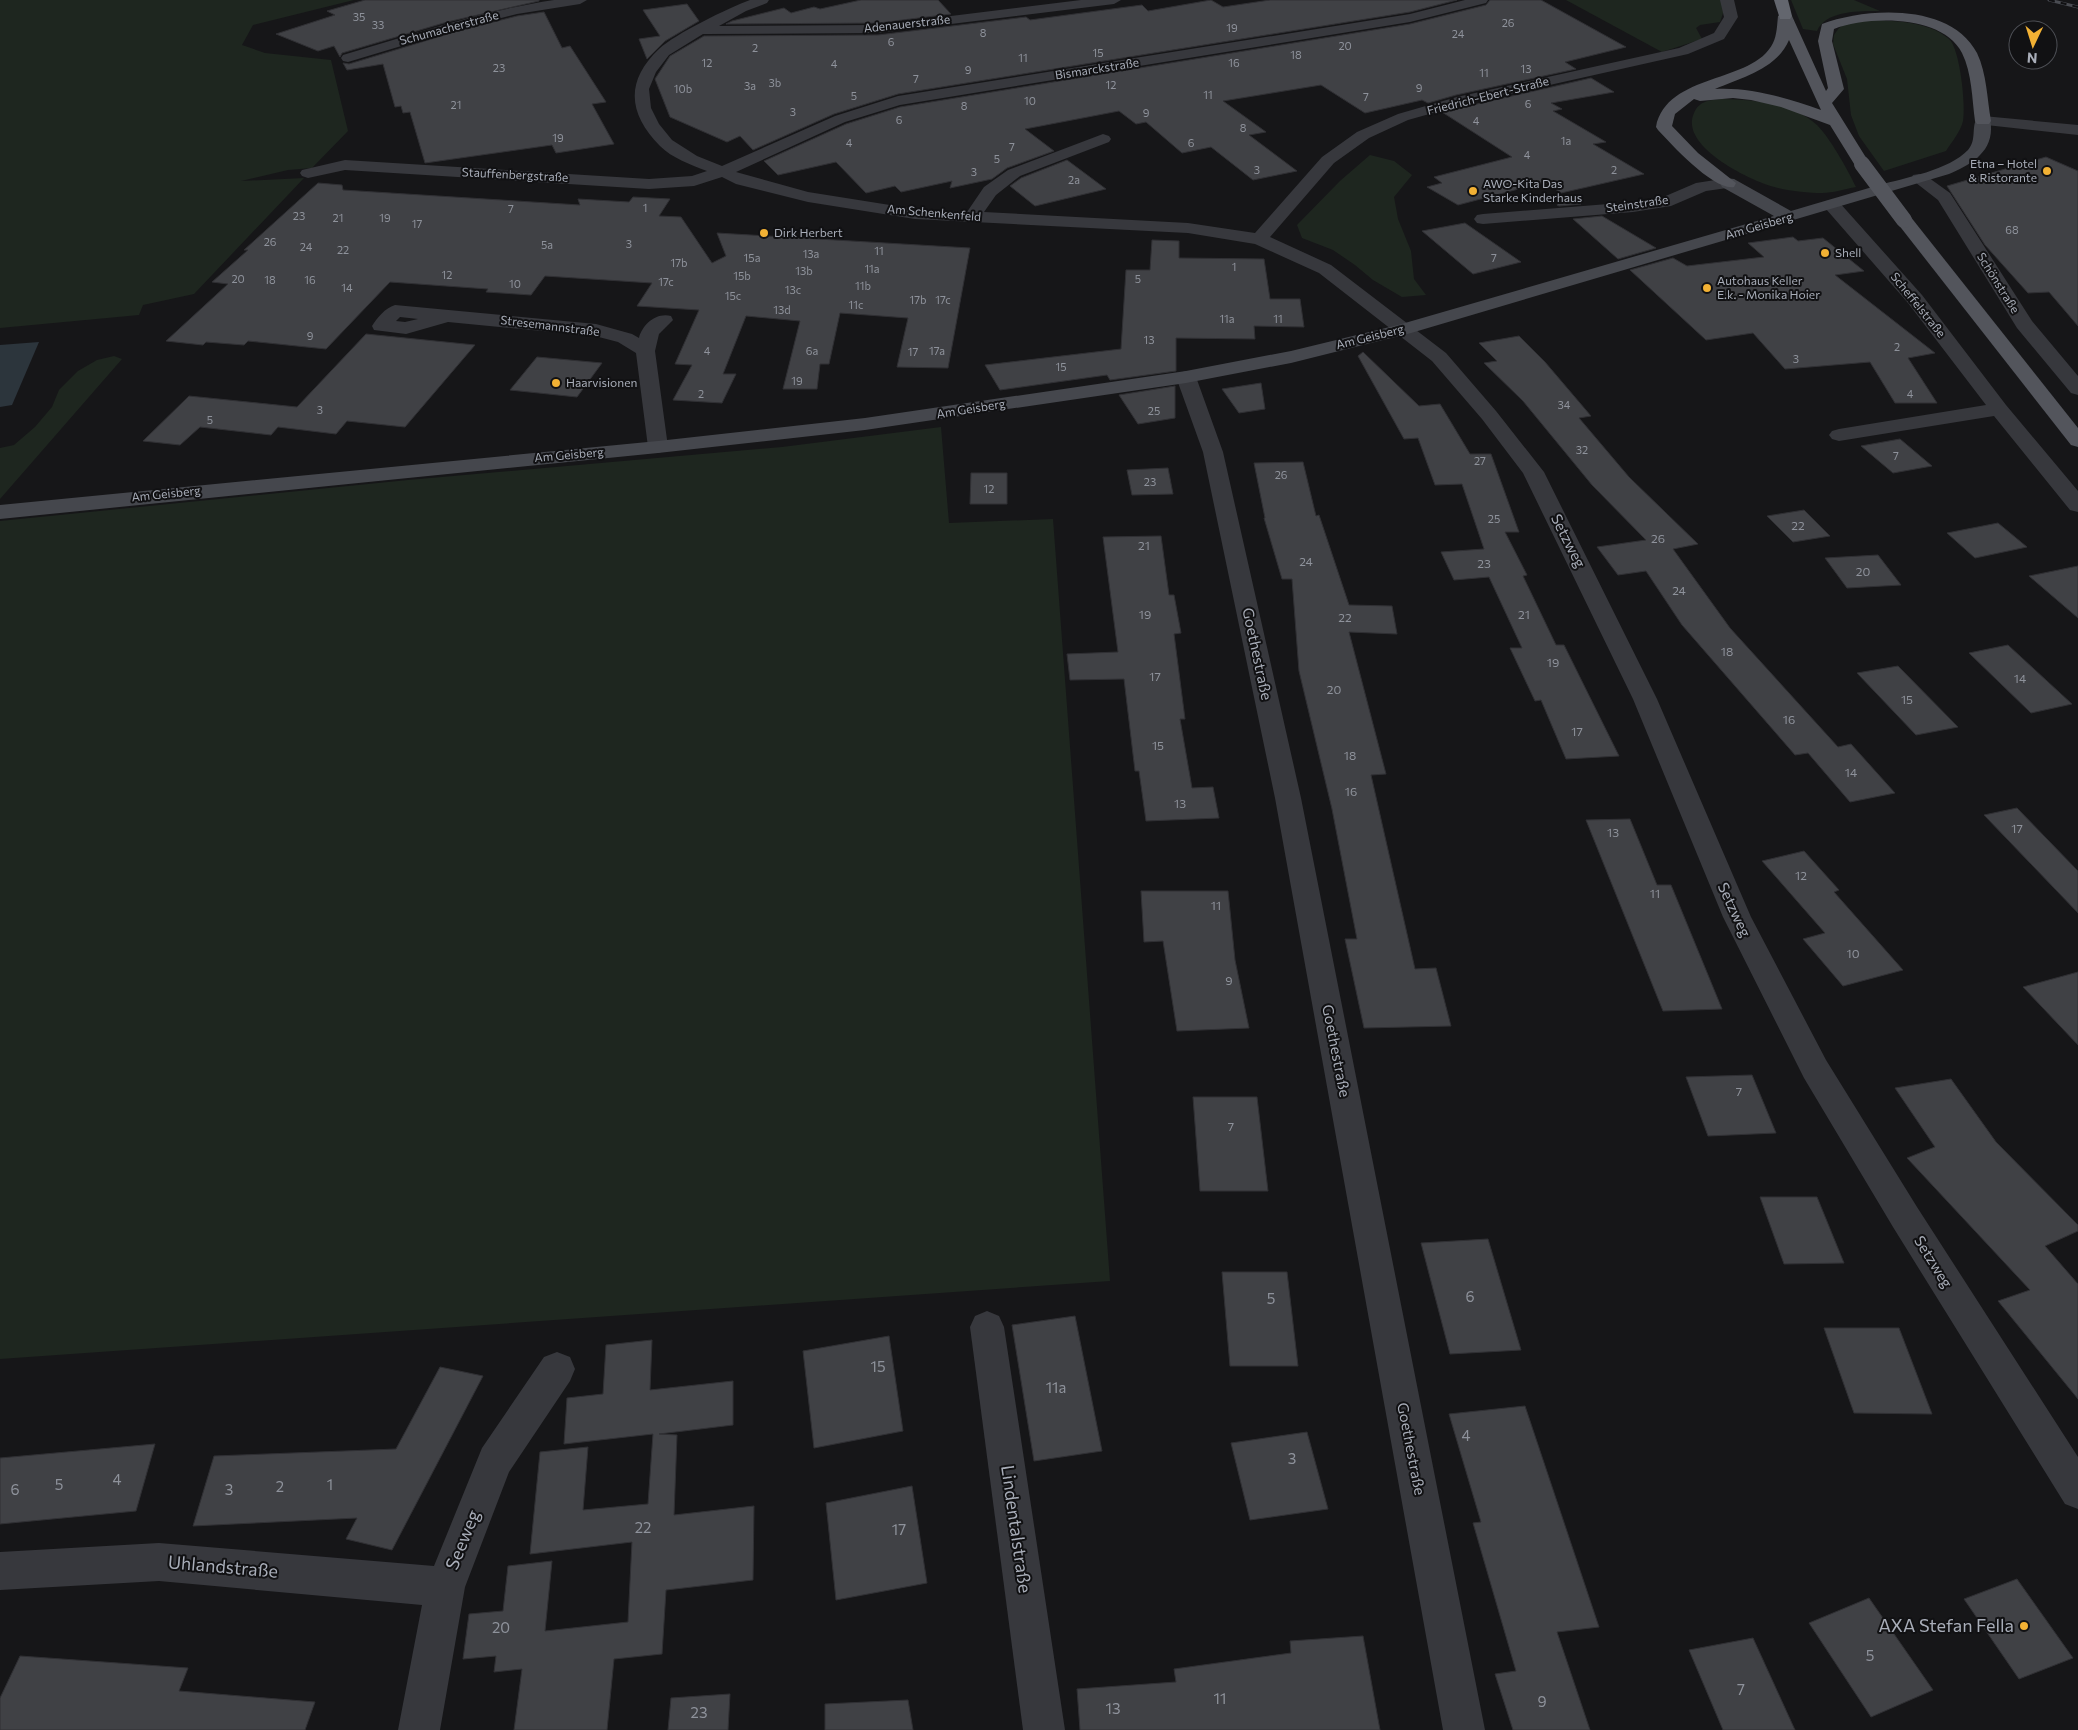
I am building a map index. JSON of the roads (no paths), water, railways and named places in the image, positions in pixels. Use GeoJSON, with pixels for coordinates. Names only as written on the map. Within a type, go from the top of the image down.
{"type":"FeatureCollection","features":[{"type":"Feature","properties":{"kind":"highway"},"geometry":{"type":"LineString","coordinates":[[1780,0],[1785,16]]}},
{"type":"Feature","properties":{"kind":"main road"},"geometry":{"type":"LineString","coordinates":[[1871,3],[1912,20]]}},
{"type":"Feature","properties":{"kind":"main road"},"geometry":{"type":"LineString","coordinates":[[1728,183],[1692,156],[1664,127],[1668,113],[1702,87],[1748,70],[1769,57],[1779,47],[1783,37],[1785,16]]}},
{"type":"Feature","properties":{"kind":"main road"},"geometry":{"type":"LineString","coordinates":[[1785,16],[1824,103],[1862,164],[2006,352],[2078,441]]}},
{"type":"Feature","properties":{"kind":"main road"},"geometry":{"type":"LineString","coordinates":[[1824,103],[1836,89],[1825,40],[1827,27],[1839,21],[1861,16],[1886,16],[1934,25],[1957,36],[1966,47],[1974,67],[1982,120]]}},
{"type":"Feature","properties":{"kind":"main road"},"geometry":{"type":"LineString","coordinates":[[1682,102],[1706,95],[1749,96],[1775,100],[1799,107],[1834,121]]}},
{"type":"Feature","properties":{"kind":"street","name":"Schumacherstraße"},"geometry":{"type":"LineString","coordinates":[[348,58],[453,26],[508,12],[580,0]]}},
{"type":"Feature","properties":{"kind":"street","name":"Am Schenkenfeld"},"geometry":{"type":"LineString","coordinates":[[762,0],[741,8],[699,30],[664,52],[652,67],[641,89],[642,101],[652,125],[666,143],[691,159],[742,180],[808,198],[915,214],[1188,228],[1259,240],[1324,269],[1404,328]]}},
{"type":"Feature","properties":{"kind":"street","name":"Adenauerstraße"},"geometry":{"type":"LineString","coordinates":[[699,30],[878,29],[1114,0]]}},
{"type":"Feature","properties":{"kind":"street","name":"Bismarckstraße"},"geometry":{"type":"LineString","coordinates":[[722,172],[840,119],[898,101],[1410,18],[1481,0]]}},
{"type":"Feature","properties":{"kind":"street","name":"Friedrich-Ebert-Straße"},"geometry":{"type":"LineString","coordinates":[[1259,240],[1328,160],[1363,135],[1403,117],[1462,100],[1683,50],[1720,36],[1731,17],[1727,0]]}},
{"type":"Feature","properties":{"kind":"street"},"geometry":{"type":"LineString","coordinates":[[1982,120],[2078,130]]}},
{"type":"Feature","properties":{"kind":"street","name":"Am Geisberg"},"geometry":{"type":"LineString","coordinates":[[0,512],[122,498],[658,447],[936,415],[1186,377],[1292,357],[1404,328],[1919,179],[1966,160],[1978,149],[1984,134],[1982,120]]}},
{"type":"Feature","properties":{"kind":"street"},"geometry":{"type":"LineString","coordinates":[[972,217],[990,191],[1014,173],[1103,139]]}},
{"type":"Feature","properties":{"kind":"street","name":"Stauffenbergstraße"},"geometry":{"type":"LineString","coordinates":[[308,173],[345,165],[649,184],[694,181],[722,172]]}},
{"type":"Feature","properties":{"kind":"street","name":"Schönstraße"},"geometry":{"type":"LineString","coordinates":[[1919,179],[1944,197],[2024,324],[2078,389]]}},
{"type":"Feature","properties":{"kind":"street"},"geometry":{"type":"LineString","coordinates":[[1728,183],[1789,217]]}},
{"type":"Feature","properties":{"kind":"street","name":"Steinstraße"},"geometry":{"type":"LineString","coordinates":[[1483,219],[1649,205],[1665,202],[1702,187],[1728,183]]}},
{"type":"Feature","properties":{"kind":"street","name":"Scheffelstraße"},"geometry":{"type":"LineString","coordinates":[[1832,205],[1915,299],[1999,410],[2078,506]]}},
{"type":"Feature","properties":{"kind":"street","name":"Stresemannstraße"},"geometry":{"type":"LineString","coordinates":[[451,315],[596,330],[625,338],[645,351]]}},
{"type":"Feature","properties":{"kind":"street"},"geometry":{"type":"LineString","coordinates":[[658,447],[645,351],[650,332],[664,320]]}},
{"type":"Feature","properties":{"kind":"street","name":"Setzweg"},"geometry":{"type":"LineString","coordinates":[[1404,328],[1439,357],[1489,415],[1533,472],[1645,699],[1736,918],[1815,1069],[1905,1218],[2078,1491]]}},
{"type":"Feature","properties":{"kind":"street","name":"Goethestraße"},"geometry":{"type":"LineString","coordinates":[[1186,377],[1213,452],[1288,798],[1464,1730]]}},
{"type":"Feature","properties":{"kind":"street"},"geometry":{"type":"LineString","coordinates":[[1839,435],[1999,410]]}},
{"type":"Feature","properties":{"kind":"street","name":"Lindentalstraße"},"geometry":{"type":"LineString","coordinates":[[987,1327],[1044,1730]]}},
{"type":"Feature","properties":{"kind":"street","name":"Seeweg"},"geometry":{"type":"LineString","coordinates":[[420,1730],[445,1587],[495,1461],[557,1369]]}},
{"type":"Feature","properties":{"kind":"street","name":"Uhlandstraße"},"geometry":{"type":"LineString","coordinates":[[0,1571],[159,1562],[445,1587]]}},
{"type":"Feature","properties":{"kind":"railway"},"geometry":{"type":"LineString","coordinates":[[2049,0],[2078,7]]}},
{"type":"Feature","properties":{"kind":"place","name":"Etna – Hotel & Ristorante"},"geometry":{"type":"Point","coordinates":[2047,171]}},
{"type":"Feature","properties":{"kind":"place","name":"AWO-Kita Das Starke Kinderhaus"},"geometry":{"type":"Point","coordinates":[1473,191]}},
{"type":"Feature","properties":{"kind":"place","name":"Dirk Herbert"},"geometry":{"type":"Point","coordinates":[764,233]}},
{"type":"Feature","properties":{"kind":"place","name":"Shell"},"geometry":{"type":"Point","coordinates":[1825,253]}},
{"type":"Feature","properties":{"kind":"place","name":"Autohaus Keller E.k. - Monika Hoier"},"geometry":{"type":"Point","coordinates":[1707,288]}},
{"type":"Feature","properties":{"kind":"place","name":"Haarvisionen"},"geometry":{"type":"Point","coordinates":[556,383]}},
{"type":"Feature","properties":{"kind":"place","name":"AXA Stefan Fella"},"geometry":{"type":"Point","coordinates":[2024,1626]}}]}
